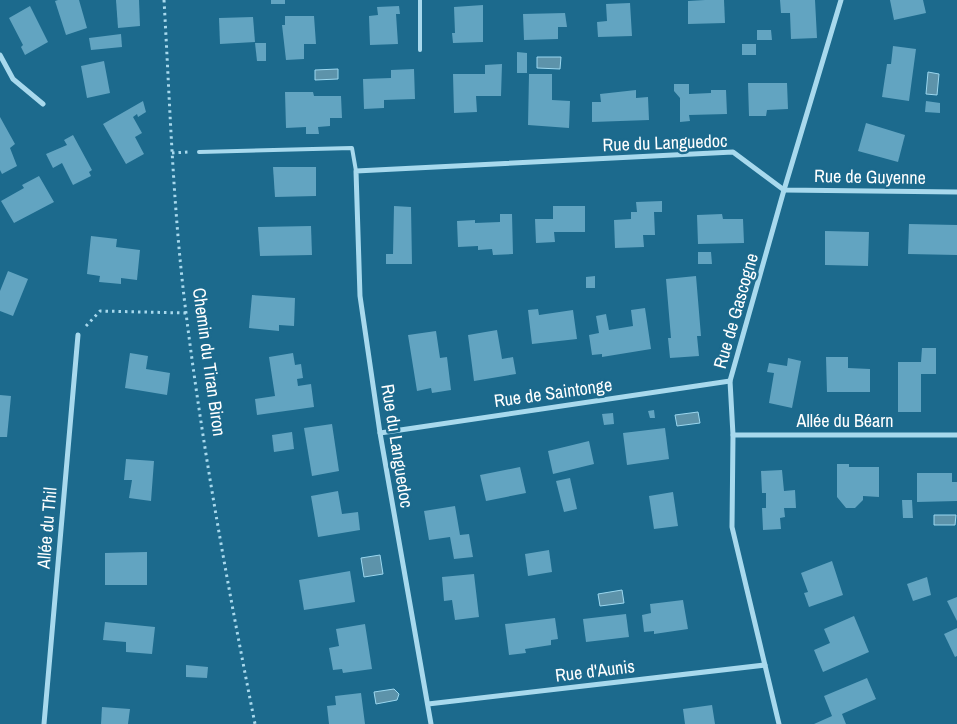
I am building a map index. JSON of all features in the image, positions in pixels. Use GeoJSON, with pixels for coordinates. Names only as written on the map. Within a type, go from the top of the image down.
{"type":"FeatureCollection","features":[{"type":"Feature","properties":{"kind":"street","name":"Rue de Gascogne"},"geometry":{"type":"LineString","coordinates":[[779,724],[732,527],[733,435],[730,381],[784,190],[841,0]]}},
{"type":"Feature","properties":{"kind":"street"},"geometry":{"type":"LineString","coordinates":[[0,55],[13,79],[43,104]]}},
{"type":"Feature","properties":{"kind":"street","name":"Rue du Languedoc"},"geometry":{"type":"LineString","coordinates":[[430,724],[380,433],[360,296],[356,170],[733,152],[784,190]]}},
{"type":"Feature","properties":{"kind":"street","name":"Rue de Guyenne"},"geometry":{"type":"LineString","coordinates":[[784,190],[957,192]]}},
{"type":"Feature","properties":{"kind":"street","name":"Allée du Thil"},"geometry":{"type":"LineString","coordinates":[[44,724],[78,335]]}},
{"type":"Feature","properties":{"kind":"street","name":"Rue de Saintonge"},"geometry":{"type":"LineString","coordinates":[[380,433],[730,381]]}},
{"type":"Feature","properties":{"kind":"street","name":"Allée du Béarn"},"geometry":{"type":"LineString","coordinates":[[733,435],[957,435]]}},
{"type":"Feature","properties":{"kind":"street","name":"Rue d'Aunis"},"geometry":{"type":"LineString","coordinates":[[428,704],[765,664]]}},
{"type":"Feature","properties":{"kind":"lane"},"geometry":{"type":"LineString","coordinates":[[420,0],[420,50]]}},
{"type":"Feature","properties":{"kind":"lane","name":"Rue du Languedoc"},"geometry":{"type":"LineString","coordinates":[[199,152],[352,148],[356,170]]}},
{"type":"Feature","properties":{"kind":"path","name":"Chemin du Tiran Biron"},"geometry":{"type":"LineString","coordinates":[[164,0],[172,153],[186,313],[230,596],[255,724]]}},
{"type":"Feature","properties":{"kind":"path"},"geometry":{"type":"LineString","coordinates":[[172,153],[199,152]]}},
{"type":"Feature","properties":{"kind":"path"},"geometry":{"type":"LineString","coordinates":[[78,335],[100,311],[186,313]]}},
{"type":"Feature","properties":{"kind":"water"},"geometry":{"type":"Polygon","coordinates":[[[537,57],[561,57],[560,69],[537,68],[537,57]]]}},
{"type":"Feature","properties":{"kind":"water"},"geometry":{"type":"Polygon","coordinates":[[[338,69],[338,79],[315,80],[315,70],[338,69]]]}},
{"type":"Feature","properties":{"kind":"water"},"geometry":{"type":"Polygon","coordinates":[[[928,72],[939,74],[937,95],[926,94],[928,72]]]}},
{"type":"Feature","properties":{"kind":"water"},"geometry":{"type":"Polygon","coordinates":[[[698,412],[700,423],[677,426],[675,415],[698,412]]]}},
{"type":"Feature","properties":{"kind":"water"},"geometry":{"type":"Polygon","coordinates":[[[934,515],[956,515],[955,525],[934,525],[934,515]]]}},
{"type":"Feature","properties":{"kind":"water"},"geometry":{"type":"Polygon","coordinates":[[[380,555],[383,574],[364,577],[361,558],[380,555]]]}},
{"type":"Feature","properties":{"kind":"water"},"geometry":{"type":"Polygon","coordinates":[[[622,590],[624,603],[600,606],[598,594],[622,590]]]}},
{"type":"Feature","properties":{"kind":"water"},"geometry":{"type":"Polygon","coordinates":[[[394,689],[399,694],[397,700],[376,704],[374,692],[394,689]]]}},
{"type":"Feature","properties":{"kind":"building"},"geometry":{"type":"Polygon","coordinates":[[[79,0],[87,28],[66,35],[55,1],[79,0]]]}},
{"type":"Feature","properties":{"kind":"building"},"geometry":{"type":"Polygon","coordinates":[[[116,0],[139,0],[140,26],[118,28],[116,0]]]}},
{"type":"Feature","properties":{"kind":"building"},"geometry":{"type":"Polygon","coordinates":[[[271,0],[285,0],[285,4],[271,4],[271,0]]]}},
{"type":"Feature","properties":{"kind":"building"},"geometry":{"type":"Polygon","coordinates":[[[724,0],[725,23],[688,24],[688,1],[724,0]]]}},
{"type":"Feature","properties":{"kind":"building"},"geometry":{"type":"Polygon","coordinates":[[[780,0],[815,0],[817,38],[791,39],[790,13],[781,13],[780,0]]]}},
{"type":"Feature","properties":{"kind":"building"},"geometry":{"type":"Polygon","coordinates":[[[890,0],[923,0],[926,13],[894,20],[890,0]]]}},
{"type":"Feature","properties":{"kind":"building"},"geometry":{"type":"Polygon","coordinates":[[[630,3],[632,36],[598,37],[597,22],[607,21],[606,4],[630,3]]]}},
{"type":"Feature","properties":{"kind":"building"},"geometry":{"type":"Polygon","coordinates":[[[483,5],[483,42],[453,43],[452,33],[455,33],[454,7],[483,5]]]}},
{"type":"Feature","properties":{"kind":"building"},"geometry":{"type":"Polygon","coordinates":[[[30,6],[48,42],[25,55],[21,47],[23,45],[9,18],[30,6]]]}},
{"type":"Feature","properties":{"kind":"building"},"geometry":{"type":"Polygon","coordinates":[[[399,6],[400,14],[396,14],[398,44],[370,45],[369,16],[378,15],[377,7],[399,6]]]}},
{"type":"Feature","properties":{"kind":"building"},"geometry":{"type":"Polygon","coordinates":[[[565,13],[567,27],[558,27],[558,39],[524,40],[523,14],[565,13]]]}},
{"type":"Feature","properties":{"kind":"building"},"geometry":{"type":"Polygon","coordinates":[[[285,16],[314,16],[316,44],[304,44],[304,59],[286,60],[282,25],[285,25],[285,16]]]}},
{"type":"Feature","properties":{"kind":"building"},"geometry":{"type":"Polygon","coordinates":[[[253,17],[255,42],[220,44],[219,18],[253,17]]]}},
{"type":"Feature","properties":{"kind":"building"},"geometry":{"type":"Polygon","coordinates":[[[757,30],[771,30],[772,40],[757,40],[757,30]]]}},
{"type":"Feature","properties":{"kind":"building"},"geometry":{"type":"Polygon","coordinates":[[[121,34],[122,47],[91,50],[89,38],[121,34]]]}},
{"type":"Feature","properties":{"kind":"building"},"geometry":{"type":"Polygon","coordinates":[[[255,43],[266,43],[266,61],[257,61],[255,43]]]}},
{"type":"Feature","properties":{"kind":"building"},"geometry":{"type":"Polygon","coordinates":[[[742,44],[756,44],[756,55],[742,55],[742,44]]]}},
{"type":"Feature","properties":{"kind":"building"},"geometry":{"type":"Polygon","coordinates":[[[893,46],[916,49],[909,101],[882,97],[887,64],[891,64],[893,46]]]}},
{"type":"Feature","properties":{"kind":"building"},"geometry":{"type":"Polygon","coordinates":[[[517,52],[527,53],[527,73],[517,73],[517,52]]]}},
{"type":"Feature","properties":{"kind":"building"},"geometry":{"type":"Polygon","coordinates":[[[104,61],[110,93],[87,98],[81,66],[104,61]]]}},
{"type":"Feature","properties":{"kind":"building"},"geometry":{"type":"Polygon","coordinates":[[[502,64],[501,96],[476,96],[477,112],[454,113],[453,74],[485,74],[485,65],[502,64]]]}},
{"type":"Feature","properties":{"kind":"building"},"geometry":{"type":"Polygon","coordinates":[[[414,69],[415,99],[384,100],[384,108],[364,109],[363,79],[391,78],[391,70],[414,69]]]}},
{"type":"Feature","properties":{"kind":"building"},"geometry":{"type":"Polygon","coordinates":[[[529,74],[552,74],[552,100],[570,101],[569,128],[528,125],[529,74]]]}},
{"type":"Feature","properties":{"kind":"building"},"geometry":{"type":"Polygon","coordinates":[[[748,83],[787,83],[788,109],[767,110],[766,116],[749,116],[748,83]]]}},
{"type":"Feature","properties":{"kind":"building"},"geometry":{"type":"Polygon","coordinates":[[[674,84],[689,84],[689,94],[711,93],[711,90],[726,90],[727,114],[689,115],[690,121],[680,122],[680,98],[674,91],[674,84]]]}},
{"type":"Feature","properties":{"kind":"building"},"geometry":{"type":"Polygon","coordinates":[[[636,90],[636,98],[648,97],[649,120],[592,122],[592,102],[601,102],[600,94],[636,90]]]}},
{"type":"Feature","properties":{"kind":"building"},"geometry":{"type":"Polygon","coordinates":[[[285,92],[313,92],[314,96],[341,96],[342,118],[330,118],[330,126],[318,127],[319,134],[306,134],[306,127],[286,128],[285,92]]]}},
{"type":"Feature","properties":{"kind":"building"},"geometry":{"type":"Polygon","coordinates":[[[143,101],[146,112],[138,117],[137,114],[133,117],[142,133],[135,137],[144,154],[126,164],[103,124],[143,101]]]}},
{"type":"Feature","properties":{"kind":"building"},"geometry":{"type":"Polygon","coordinates":[[[926,101],[940,103],[940,113],[925,112],[926,101]]]}},
{"type":"Feature","properties":{"kind":"building"},"geometry":{"type":"Polygon","coordinates":[[[0,117],[15,144],[10,148],[17,166],[2,174],[0,170],[0,117]]]}},
{"type":"Feature","properties":{"kind":"building"},"geometry":{"type":"Polygon","coordinates":[[[866,123],[905,135],[898,162],[858,151],[866,123]]]}},
{"type":"Feature","properties":{"kind":"building"},"geometry":{"type":"Polygon","coordinates":[[[73,135],[92,170],[89,172],[91,176],[73,185],[62,163],[53,168],[46,154],[67,145],[64,140],[73,135]]]}},
{"type":"Feature","properties":{"kind":"building"},"geometry":{"type":"Polygon","coordinates":[[[273,167],[316,167],[316,196],[275,197],[273,167]]]}},
{"type":"Feature","properties":{"kind":"building"},"geometry":{"type":"Polygon","coordinates":[[[39,176],[54,202],[14,223],[1,201],[24,188],[22,185],[39,176]]]}},
{"type":"Feature","properties":{"kind":"building"},"geometry":{"type":"Polygon","coordinates":[[[662,201],[662,212],[654,212],[655,235],[643,235],[644,247],[615,248],[614,220],[631,219],[631,212],[637,212],[636,202],[662,201]]]}},
{"type":"Feature","properties":{"kind":"building"},"geometry":{"type":"Polygon","coordinates":[[[394,206],[411,207],[412,264],[386,264],[386,254],[393,254],[394,206]]]}},
{"type":"Feature","properties":{"kind":"building"},"geometry":{"type":"Polygon","coordinates":[[[553,206],[585,206],[585,232],[554,232],[555,242],[536,243],[535,219],[553,219],[553,206]]]}},
{"type":"Feature","properties":{"kind":"building"},"geometry":{"type":"Polygon","coordinates":[[[500,214],[512,214],[513,254],[493,255],[492,249],[478,250],[478,246],[458,247],[457,221],[475,220],[475,223],[500,222],[500,214]]]}},
{"type":"Feature","properties":{"kind":"building"},"geometry":{"type":"Polygon","coordinates":[[[722,214],[723,219],[743,219],[744,243],[698,244],[697,215],[722,214]]]}},
{"type":"Feature","properties":{"kind":"building"},"geometry":{"type":"Polygon","coordinates":[[[909,224],[957,225],[957,255],[908,254],[909,224]]]}},
{"type":"Feature","properties":{"kind":"building"},"geometry":{"type":"Polygon","coordinates":[[[311,226],[312,255],[260,256],[258,227],[311,226]]]}},
{"type":"Feature","properties":{"kind":"building"},"geometry":{"type":"Polygon","coordinates":[[[825,231],[869,232],[868,266],[825,265],[825,231]]]}},
{"type":"Feature","properties":{"kind":"building"},"geometry":{"type":"Polygon","coordinates":[[[91,236],[117,239],[116,247],[140,250],[137,280],[121,278],[121,284],[99,282],[100,276],[87,274],[91,236]]]}},
{"type":"Feature","properties":{"kind":"building"},"geometry":{"type":"Polygon","coordinates":[[[698,252],[711,252],[712,264],[698,264],[698,252]]]}},
{"type":"Feature","properties":{"kind":"building"},"geometry":{"type":"Polygon","coordinates":[[[8,271],[28,279],[13,316],[0,311],[0,291],[8,271]]]}},
{"type":"Feature","properties":{"kind":"building"},"geometry":{"type":"Polygon","coordinates":[[[595,276],[595,288],[586,288],[586,277],[595,276]]]}},
{"type":"Feature","properties":{"kind":"building"},"geometry":{"type":"Polygon","coordinates":[[[696,276],[701,336],[697,336],[699,356],[670,358],[668,338],[671,338],[666,279],[696,276]]]}},
{"type":"Feature","properties":{"kind":"building"},"geometry":{"type":"Polygon","coordinates":[[[252,295],[295,298],[294,326],[279,325],[279,331],[249,328],[252,295]]]}},
{"type":"Feature","properties":{"kind":"building"},"geometry":{"type":"Polygon","coordinates":[[[645,308],[651,349],[602,357],[602,354],[592,355],[589,335],[599,333],[596,316],[606,314],[609,330],[633,326],[631,310],[645,308]]]}},
{"type":"Feature","properties":{"kind":"building"},"geometry":{"type":"Polygon","coordinates":[[[538,309],[539,315],[573,310],[577,339],[532,344],[528,310],[538,309]]]}},
{"type":"Feature","properties":{"kind":"building"},"geometry":{"type":"Polygon","coordinates":[[[497,330],[502,359],[513,357],[516,374],[474,381],[468,335],[497,330]]]}},
{"type":"Feature","properties":{"kind":"building"},"geometry":{"type":"Polygon","coordinates":[[[436,331],[440,358],[447,357],[451,390],[432,393],[431,388],[417,391],[408,335],[436,331]]]}},
{"type":"Feature","properties":{"kind":"building"},"geometry":{"type":"Polygon","coordinates":[[[922,348],[936,348],[936,374],[921,374],[921,412],[898,412],[898,362],[921,362],[922,348]]]}},
{"type":"Feature","properties":{"kind":"building"},"geometry":{"type":"Polygon","coordinates":[[[130,353],[148,356],[146,369],[170,373],[167,395],[125,388],[130,353]]]}},
{"type":"Feature","properties":{"kind":"building"},"geometry":{"type":"Polygon","coordinates":[[[293,353],[295,365],[301,364],[303,378],[297,379],[298,386],[311,384],[314,407],[257,415],[255,399],[275,396],[269,357],[293,353]]]}},
{"type":"Feature","properties":{"kind":"building"},"geometry":{"type":"Polygon","coordinates":[[[826,357],[848,357],[848,368],[870,369],[870,392],[827,392],[826,357]]]}},
{"type":"Feature","properties":{"kind":"building"},"geometry":{"type":"Polygon","coordinates":[[[788,358],[801,361],[792,408],[769,403],[774,373],[767,372],[769,363],[787,366],[788,358]]]}},
{"type":"Feature","properties":{"kind":"building"},"geometry":{"type":"Polygon","coordinates":[[[0,395],[11,396],[7,437],[0,437],[0,395]]]}},
{"type":"Feature","properties":{"kind":"building"},"geometry":{"type":"Polygon","coordinates":[[[654,410],[655,418],[650,418],[648,411],[654,410]]]}},
{"type":"Feature","properties":{"kind":"building"},"geometry":{"type":"Polygon","coordinates":[[[613,413],[614,424],[604,425],[602,414],[613,413]]]}},
{"type":"Feature","properties":{"kind":"building"},"geometry":{"type":"Polygon","coordinates":[[[332,424],[339,471],[312,476],[304,428],[332,424]]]}},
{"type":"Feature","properties":{"kind":"building"},"geometry":{"type":"Polygon","coordinates":[[[665,428],[669,459],[627,465],[623,433],[665,428]]]}},
{"type":"Feature","properties":{"kind":"building"},"geometry":{"type":"Polygon","coordinates":[[[292,432],[294,449],[274,452],[272,435],[292,432]]]}},
{"type":"Feature","properties":{"kind":"building"},"geometry":{"type":"Polygon","coordinates":[[[589,441],[594,464],[553,474],[548,451],[589,441]]]}},
{"type":"Feature","properties":{"kind":"building"},"geometry":{"type":"Polygon","coordinates":[[[126,459],[154,461],[151,501],[129,498],[132,480],[124,480],[126,459]]]}},
{"type":"Feature","properties":{"kind":"building"},"geometry":{"type":"Polygon","coordinates":[[[837,464],[849,464],[849,467],[879,467],[879,497],[863,496],[863,500],[855,508],[846,508],[837,497],[837,464]]]}},
{"type":"Feature","properties":{"kind":"building"},"geometry":{"type":"Polygon","coordinates":[[[520,467],[526,493],[486,501],[480,475],[520,467]]]}},
{"type":"Feature","properties":{"kind":"building"},"geometry":{"type":"Polygon","coordinates":[[[782,470],[784,491],[795,490],[796,508],[784,508],[785,517],[780,518],[781,529],[763,530],[762,508],[766,508],[766,493],[762,493],[761,471],[782,470]]]}},
{"type":"Feature","properties":{"kind":"building"},"geometry":{"type":"Polygon","coordinates":[[[917,473],[952,473],[952,482],[957,482],[957,501],[917,502],[917,473]]]}},
{"type":"Feature","properties":{"kind":"building"},"geometry":{"type":"Polygon","coordinates":[[[570,478],[577,509],[564,512],[556,481],[570,478]]]}},
{"type":"Feature","properties":{"kind":"building"},"geometry":{"type":"Polygon","coordinates":[[[338,491],[342,514],[358,512],[360,530],[318,537],[311,496],[338,491]]]}},
{"type":"Feature","properties":{"kind":"building"},"geometry":{"type":"Polygon","coordinates":[[[673,492],[678,526],[654,529],[649,496],[673,492]]]}},
{"type":"Feature","properties":{"kind":"building"},"geometry":{"type":"Polygon","coordinates":[[[902,500],[912,500],[913,518],[903,518],[902,500]]]}},
{"type":"Feature","properties":{"kind":"building"},"geometry":{"type":"Polygon","coordinates":[[[455,506],[460,535],[469,534],[473,557],[454,559],[450,537],[429,540],[424,511],[455,506]]]}},
{"type":"Feature","properties":{"kind":"building"},"geometry":{"type":"Polygon","coordinates":[[[549,550],[552,572],[528,576],[525,554],[549,550]]]}},
{"type":"Feature","properties":{"kind":"building"},"geometry":{"type":"Polygon","coordinates":[[[147,552],[147,585],[105,585],[105,553],[147,552]]]}},
{"type":"Feature","properties":{"kind":"building"},"geometry":{"type":"Polygon","coordinates":[[[832,561],[843,595],[809,607],[804,593],[808,592],[801,573],[832,561]]]}},
{"type":"Feature","properties":{"kind":"building"},"geometry":{"type":"Polygon","coordinates":[[[350,571],[355,602],[304,610],[299,580],[350,571]]]}},
{"type":"Feature","properties":{"kind":"building"},"geometry":{"type":"Polygon","coordinates":[[[474,574],[479,617],[455,620],[452,600],[444,601],[442,577],[474,574]]]}},
{"type":"Feature","properties":{"kind":"building"},"geometry":{"type":"Polygon","coordinates":[[[927,577],[931,595],[913,601],[907,584],[927,577]]]}},
{"type":"Feature","properties":{"kind":"building"},"geometry":{"type":"Polygon","coordinates":[[[957,597],[957,621],[947,601],[957,597]]]}},
{"type":"Feature","properties":{"kind":"building"},"geometry":{"type":"Polygon","coordinates":[[[683,600],[688,629],[654,634],[654,631],[644,632],[642,615],[651,613],[650,604],[683,600]]]}},
{"type":"Feature","properties":{"kind":"building"},"geometry":{"type":"Polygon","coordinates":[[[626,614],[629,637],[586,642],[583,619],[626,614]]]}},
{"type":"Feature","properties":{"kind":"building"},"geometry":{"type":"Polygon","coordinates":[[[854,616],[869,652],[823,672],[814,650],[830,643],[824,629],[854,616]]]}},
{"type":"Feature","properties":{"kind":"building"},"geometry":{"type":"Polygon","coordinates":[[[555,618],[558,639],[551,640],[551,645],[525,649],[526,653],[509,655],[505,624],[555,618]]]}},
{"type":"Feature","properties":{"kind":"building"},"geometry":{"type":"Polygon","coordinates":[[[105,622],[155,627],[152,654],[126,652],[126,642],[103,640],[105,622]]]}},
{"type":"Feature","properties":{"kind":"building"},"geometry":{"type":"Polygon","coordinates":[[[365,624],[372,669],[343,673],[342,669],[333,670],[329,648],[339,646],[336,629],[365,624]]]}},
{"type":"Feature","properties":{"kind":"building"},"geometry":{"type":"Polygon","coordinates":[[[957,628],[957,656],[955,657],[944,634],[957,628]]]}},
{"type":"Feature","properties":{"kind":"building"},"geometry":{"type":"Polygon","coordinates":[[[186,665],[208,667],[207,678],[186,677],[186,665]]]}},
{"type":"Feature","properties":{"kind":"building"},"geometry":{"type":"Polygon","coordinates":[[[867,678],[876,699],[842,714],[846,724],[814,724],[832,716],[824,696],[867,678]]]}},
{"type":"Feature","properties":{"kind":"building"},"geometry":{"type":"Polygon","coordinates":[[[361,693],[365,724],[329,724],[327,706],[336,705],[335,696],[361,693]]]}},
{"type":"Feature","properties":{"kind":"building"},"geometry":{"type":"Polygon","coordinates":[[[712,705],[715,724],[685,724],[683,709],[712,705]]]}},
{"type":"Feature","properties":{"kind":"building"},"geometry":{"type":"Polygon","coordinates":[[[102,707],[130,709],[128,724],[101,724],[102,707]]]}}]}
